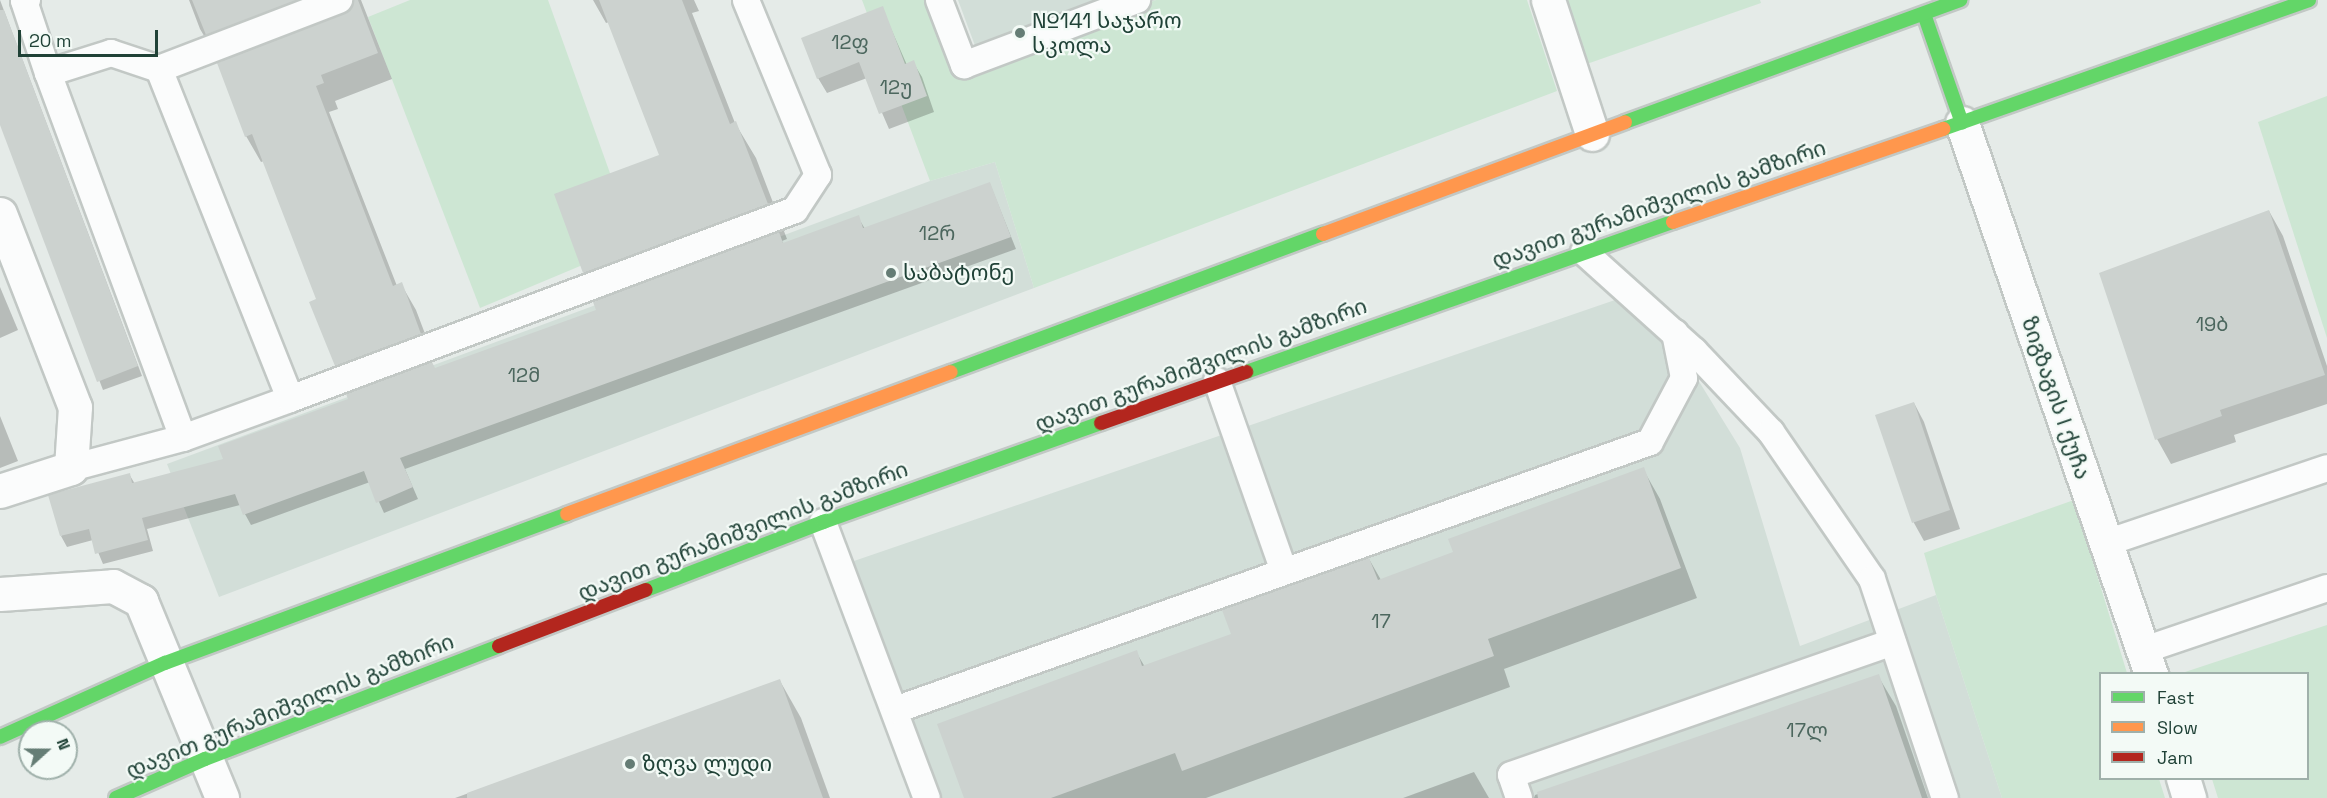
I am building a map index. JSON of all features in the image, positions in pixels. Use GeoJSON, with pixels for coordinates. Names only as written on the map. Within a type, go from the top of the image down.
{"type":"FeatureCollection","features":[{"type":"Feature","properties":{"kind":"main road"},"geometry":{"type":"LineString","coordinates":[[0,737],[165,663],[1592,134],[1960,0]]}},
{"type":"Feature","properties":{"kind":"main road","name":"დავით გურამიშვილის გამზირი"},"geometry":{"type":"LineString","coordinates":[[116,798],[204,759],[823,522],[1584,252],[1962,123],[2310,0]]}},
{"type":"Feature","properties":{"kind":"main road"},"geometry":{"type":"LineString","coordinates":[[1924,14],[1962,123]]}},
{"type":"Feature","properties":{"kind":"street"},"geometry":{"type":"LineString","coordinates":[[1548,0],[1592,134]]}},
{"type":"Feature","properties":{"kind":"street","name":"ზიგზაგის I ქუჩა"},"geometry":{"type":"LineString","coordinates":[[1962,123],[2147,662]]}},
{"type":"Feature","properties":{"kind":"street"},"geometry":{"type":"LineString","coordinates":[[0,214],[75,407],[71,468],[0,491]]}},
{"type":"Feature","properties":{"kind":"street"},"geometry":{"type":"LineString","coordinates":[[0,594],[113,586],[141,601],[204,759],[222,798]]}},
{"type":"Feature","properties":{"kind":"street"},"geometry":{"type":"LineString","coordinates":[[2184,780],[2189,798]]}},
{"type":"Feature","properties":{"kind":"lane"},"geometry":{"type":"LineString","coordinates":[[25,0],[48,73],[183,438]]}},
{"type":"Feature","properties":{"kind":"lane"},"geometry":{"type":"LineString","coordinates":[[48,73],[111,52],[159,69],[339,0]]}},
{"type":"Feature","properties":{"kind":"lane"},"geometry":{"type":"LineString","coordinates":[[71,468],[183,438],[795,210],[818,175],[746,0]]}},
{"type":"Feature","properties":{"kind":"lane"},"geometry":{"type":"LineString","coordinates":[[939,0],[964,65],[1137,0]]}},
{"type":"Feature","properties":{"kind":"lane"},"geometry":{"type":"LineString","coordinates":[[159,69],[290,399]]}},
{"type":"Feature","properties":{"kind":"lane"},"geometry":{"type":"LineString","coordinates":[[1584,252],[1675,333],[1772,432],[1872,579],[1945,798]]}},
{"type":"Feature","properties":{"kind":"lane"},"geometry":{"type":"LineString","coordinates":[[895,710],[1650,442],[1684,378],[1675,333]]}},
{"type":"Feature","properties":{"kind":"lane"},"geometry":{"type":"LineString","coordinates":[[1217,381],[1284,571]]}},
{"type":"Feature","properties":{"kind":"lane"},"geometry":{"type":"LineString","coordinates":[[2106,543],[2327,468]]}},
{"type":"Feature","properties":{"kind":"lane"},"geometry":{"type":"LineString","coordinates":[[823,522],[927,798]]}},
{"type":"Feature","properties":{"kind":"lane"},"geometry":{"type":"LineString","coordinates":[[2147,662],[2327,588]]}},
{"type":"Feature","properties":{"kind":"lane"},"geometry":{"type":"LineString","coordinates":[[1519,798],[1511,775],[1892,642]]}},
{"type":"Feature","properties":{"kind":"shaded area","name":"№141 საჯარო სკოლა"},"geometry":{"type":"Polygon","coordinates":[[[958,0],[1156,0],[983,67],[958,0]]]}},
{"type":"Feature","properties":{"kind":"shaded area"},"geometry":{"type":"Polygon","coordinates":[[[995,162],[1034,288],[219,597],[167,464],[930,181],[995,162]]]}},
{"type":"Feature","properties":{"kind":"shaded area"},"geometry":{"type":"Polygon","coordinates":[[[1615,300],[1684,357],[1740,448],[1800,646],[1936,595],[2002,798],[940,798],[854,561],[1615,300]]]}},
{"type":"Feature","properties":{"kind":"green space"},"geometry":{"type":"Polygon","coordinates":[[[410,0],[548,0],[635,243],[480,308],[368,17],[410,0]]]}},
{"type":"Feature","properties":{"kind":"green space"},"geometry":{"type":"Polygon","coordinates":[[[862,0],[926,0],[957,79],[1156,0],[1527,0],[1557,91],[1034,288],[995,162],[930,181],[862,0]]]}},
{"type":"Feature","properties":{"kind":"green space"},"geometry":{"type":"Polygon","coordinates":[[[1561,0],[1760,0],[1761,3],[1581,66],[1561,0]]]}},
{"type":"Feature","properties":{"kind":"green space"},"geometry":{"type":"Polygon","coordinates":[[[2327,96],[2327,338],[2258,122],[2327,96]]]}},
{"type":"Feature","properties":{"kind":"green space"},"geometry":{"type":"Polygon","coordinates":[[[2074,500],[2127,672],[2099,672],[2099,780],[2159,780],[2165,798],[2002,798],[1924,553],[2074,500]]]}},
{"type":"Feature","properties":{"kind":"green space"},"geometry":{"type":"Polygon","coordinates":[[[2327,625],[2327,798],[2218,798],[2212,780],[2309,780],[2309,672],[2185,672],[2327,625]]]}},
{"type":"Feature","properties":{"kind":"building"},"geometry":{"type":"Polygon","coordinates":[[[192,0],[297,0],[206,35],[192,0]]]}},
{"type":"Feature","properties":{"kind":"building"},"geometry":{"type":"Polygon","coordinates":[[[354,0],[358,0],[378,53],[321,75],[324,83],[316,86],[393,286],[402,282],[421,334],[335,366],[309,302],[316,299],[252,134],[245,137],[217,63],[344,14],[351,9],[354,0]]]}},
{"type":"Feature","properties":{"kind":"building"},"geometry":{"type":"Polygon","coordinates":[[[599,0],[682,0],[730,124],[736,121],[768,204],[583,273],[554,194],[659,155],[599,0]]]}},
{"type":"Feature","properties":{"kind":"building"},"geometry":{"type":"Polygon","coordinates":[[[883,6],[905,64],[914,60],[927,96],[879,114],[859,62],[817,79],[801,38],[883,6]]]}},
{"type":"Feature","properties":{"kind":"building"},"geometry":{"type":"Polygon","coordinates":[[[0,10],[4,10],[138,366],[97,382],[0,125],[0,10]]]}},
{"type":"Feature","properties":{"kind":"building"},"geometry":{"type":"Polygon","coordinates":[[[990,182],[1011,237],[400,458],[413,487],[376,503],[364,471],[243,515],[235,494],[142,518],[148,540],[95,554],[89,529],[60,536],[48,495],[130,473],[132,483],[223,459],[218,446],[348,399],[346,394],[432,362],[435,368],[596,310],[593,302],[779,232],[783,243],[859,215],[863,228],[990,182]]]}},
{"type":"Feature","properties":{"kind":"building"},"geometry":{"type":"Polygon","coordinates":[[[2269,210],[2325,375],[2220,410],[2222,416],[2155,440],[2099,273],[2269,210]]]}},
{"type":"Feature","properties":{"kind":"building"},"geometry":{"type":"Polygon","coordinates":[[[1914,402],[1950,510],[1912,523],[1875,415],[1914,402]]]}},
{"type":"Feature","properties":{"kind":"building"},"geometry":{"type":"Polygon","coordinates":[[[1644,467],[1681,568],[1488,639],[1494,656],[1182,771],[1175,753],[1051,798],[964,798],[937,724],[1137,650],[1142,666],[1231,634],[1222,610],[1369,558],[1378,580],[1453,552],[1448,539],[1644,467]]]}},
{"type":"Feature","properties":{"kind":"building"},"geometry":{"type":"Polygon","coordinates":[[[1879,674],[1922,798],[1538,798],[1537,792],[1879,674]]]}},
{"type":"Feature","properties":{"kind":"building"},"geometry":{"type":"Polygon","coordinates":[[[780,679],[823,798],[467,798],[467,793],[780,679]]]}},
{"type":"Feature","properties":{"kind":"traffic: fast"},"geometry":{"type":"LineString","coordinates":[[1625,122],[1961,0]]}},
{"type":"Feature","properties":{"kind":"traffic: fast"},"geometry":{"type":"LineString","coordinates":[[1943,129],[2309,0]]}},
{"type":"Feature","properties":{"kind":"traffic: fast"},"geometry":{"type":"LineString","coordinates":[[1924,14],[1962,123]]}},
{"type":"Feature","properties":{"kind":"traffic: fast"},"geometry":{"type":"LineString","coordinates":[[1246,372],[1673,222]]}},
{"type":"Feature","properties":{"kind":"traffic: fast"},"geometry":{"type":"LineString","coordinates":[[951,372],[1323,234]]}},
{"type":"Feature","properties":{"kind":"traffic: fast"},"geometry":{"type":"LineString","coordinates":[[646,590],[823,522],[1101,423]]}},
{"type":"Feature","properties":{"kind":"traffic: fast"},"geometry":{"type":"LineString","coordinates":[[0,737],[165,663],[567,514]]}},
{"type":"Feature","properties":{"kind":"traffic: fast"},"geometry":{"type":"LineString","coordinates":[[116,798],[205,759],[499,646]]}},
{"type":"Feature","properties":{"kind":"traffic: slow"},"geometry":{"type":"LineString","coordinates":[[1323,234],[1625,122]]}},
{"type":"Feature","properties":{"kind":"traffic: slow"},"geometry":{"type":"LineString","coordinates":[[1673,222],[1943,129]]}},
{"type":"Feature","properties":{"kind":"traffic: slow"},"geometry":{"type":"LineString","coordinates":[[567,514],[951,372]]}},
{"type":"Feature","properties":{"kind":"traffic: jam"},"geometry":{"type":"LineString","coordinates":[[1101,423],[1246,372]]}},
{"type":"Feature","properties":{"kind":"traffic: jam"},"geometry":{"type":"LineString","coordinates":[[499,646],[646,590]]}},
{"type":"Feature","properties":{"kind":"place","name":"№141 საჯარო სკოლა"},"geometry":{"type":"Point","coordinates":[1020,33]}},
{"type":"Feature","properties":{"kind":"place","name":"საბატონე"},"geometry":{"type":"Point","coordinates":[891,273]}},
{"type":"Feature","properties":{"kind":"place","name":"ზღვა ლუდი"},"geometry":{"type":"Point","coordinates":[630,764]}}]}
